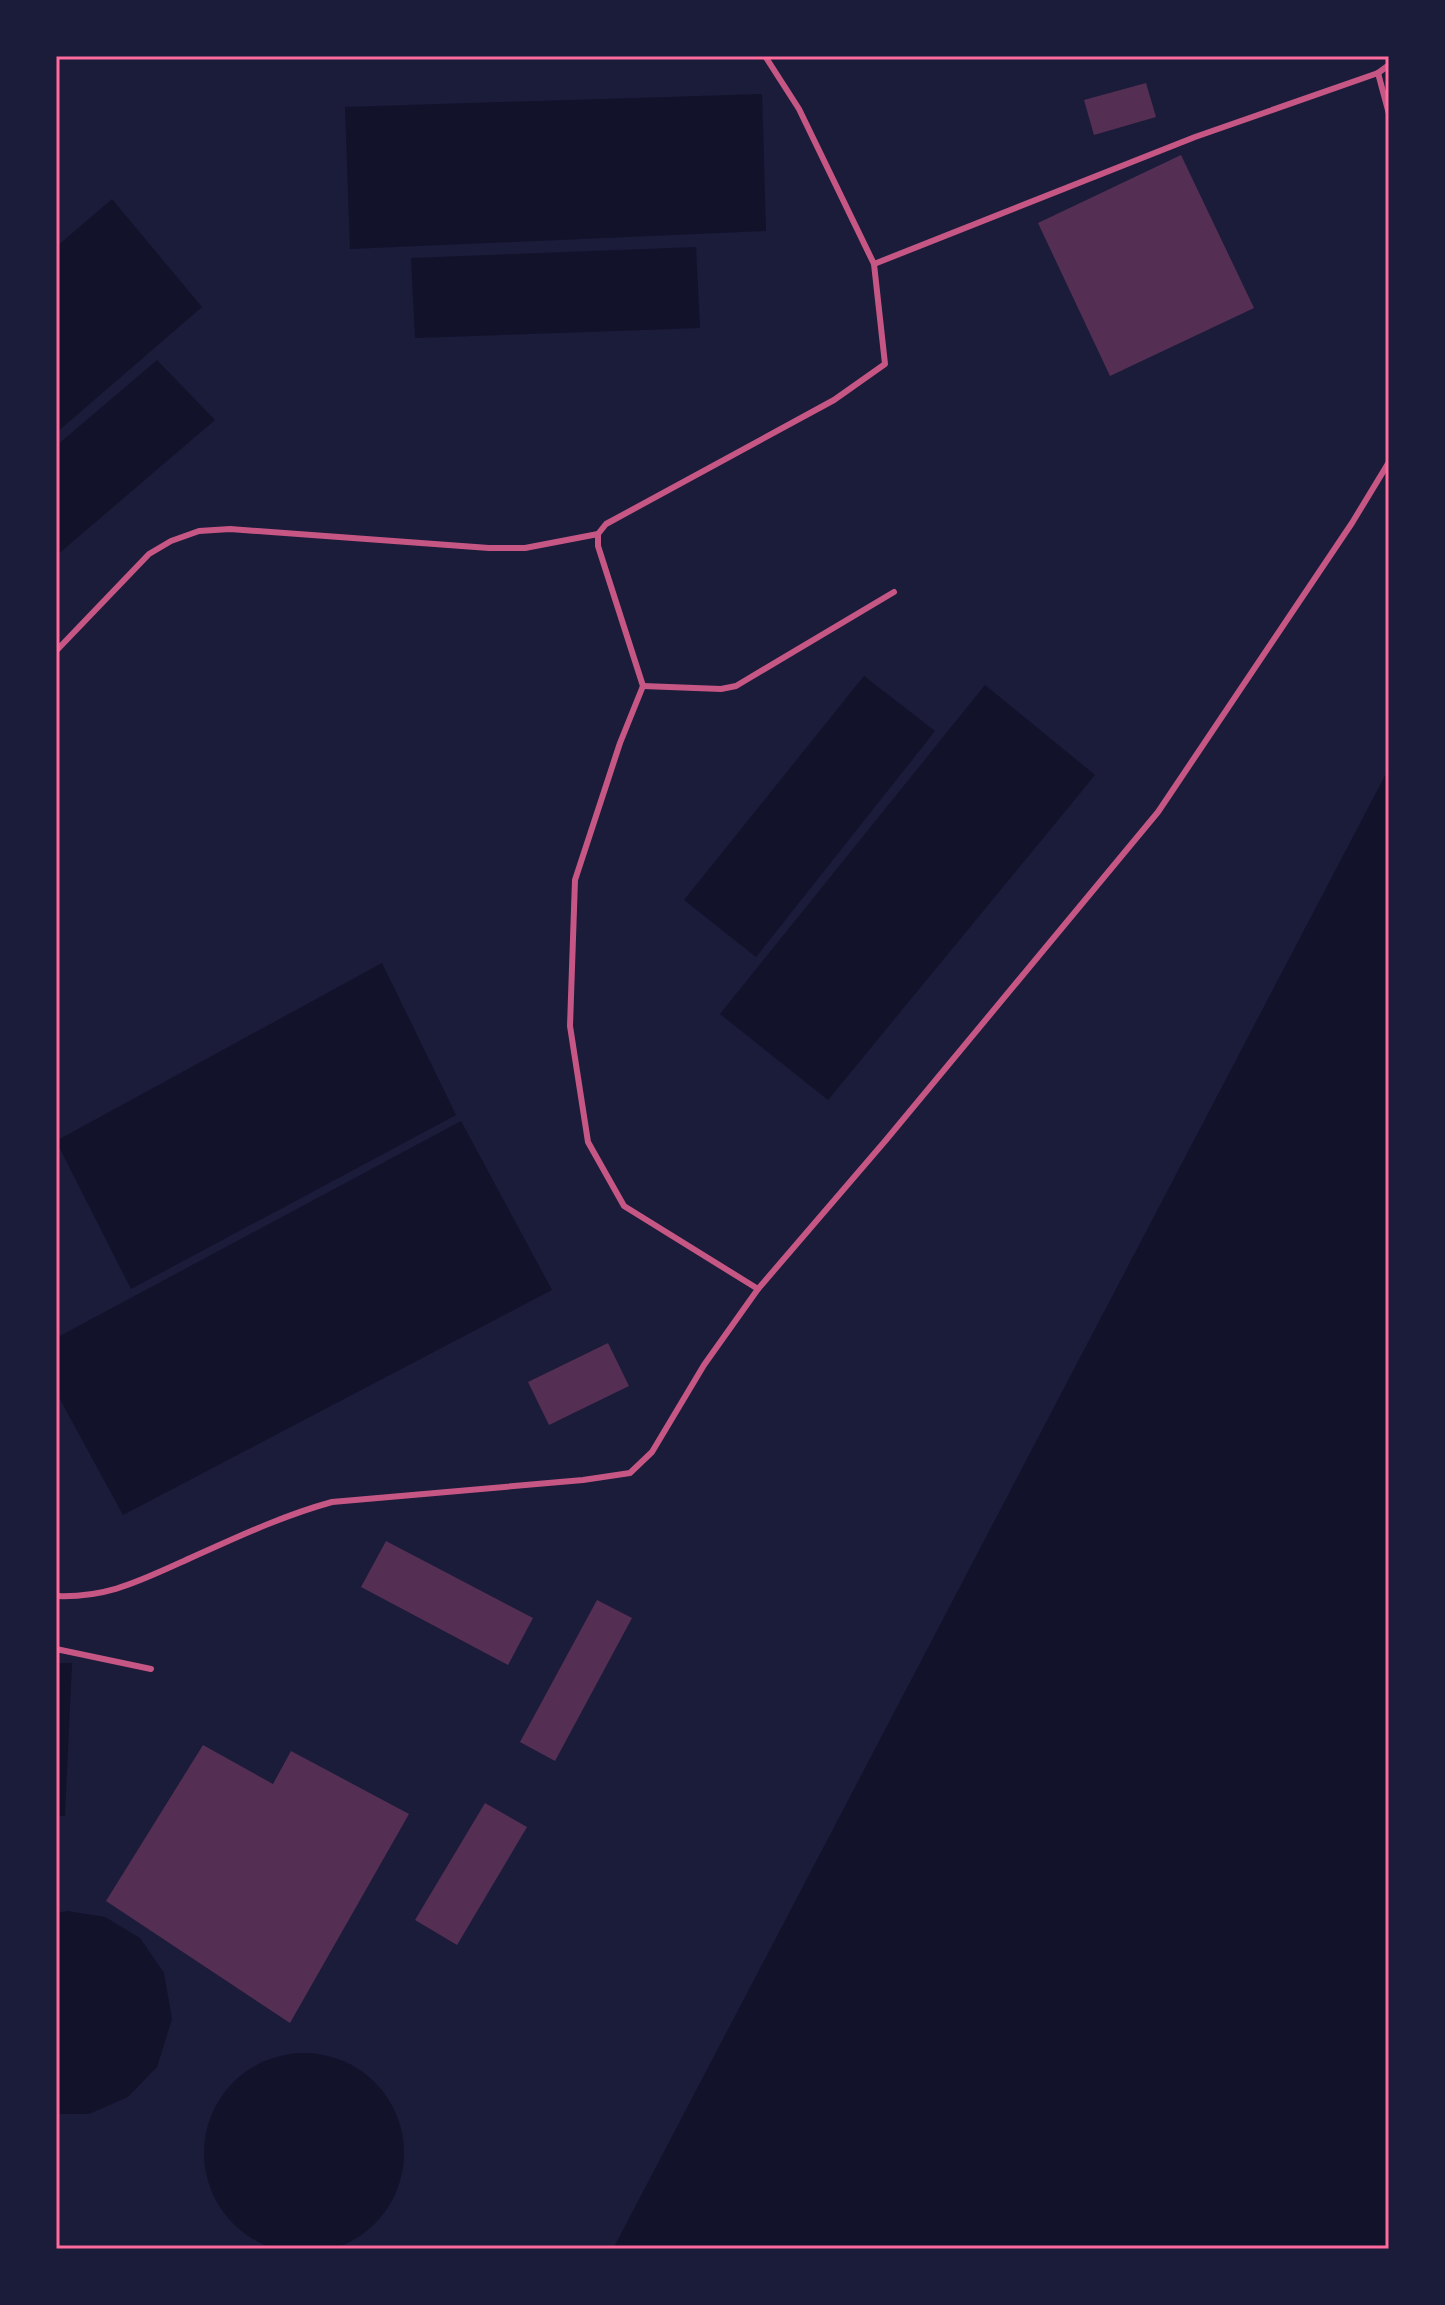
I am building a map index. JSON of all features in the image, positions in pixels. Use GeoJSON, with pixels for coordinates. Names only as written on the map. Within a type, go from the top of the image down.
{"type":"FeatureCollection","features":[{"type":"Feature","properties":{"kind":"lane"},"geometry":{"type":"LineString","coordinates":[[758,1289],[624,1206],[588,1142],[570,1026],[575,880],[620,743],[643,686],[598,546],[598,534],[606,524],[834,400],[885,364],[874,264],[799,109],[765,56]]}},
{"type":"Feature","properties":{"kind":"lane"},"geometry":{"type":"LineString","coordinates":[[874,264],[1195,137],[1378,73],[1389,65]]}},
{"type":"Feature","properties":{"kind":"lane"},"geometry":{"type":"LineString","coordinates":[[1378,73],[1389,114]]}},
{"type":"Feature","properties":{"kind":"lane"},"geometry":{"type":"LineString","coordinates":[[56,1596],[81,1597],[121,1588],[296,1512],[332,1502],[583,1480],[630,1473],[652,1452],[704,1365],[758,1289],[1158,812],[1352,523],[1389,462]]}},
{"type":"Feature","properties":{"kind":"lane"},"geometry":{"type":"LineString","coordinates":[[56,651],[149,554],[171,541],[199,531],[230,529],[489,548],[525,548],[598,534]]}},
{"type":"Feature","properties":{"kind":"lane"},"geometry":{"type":"LineString","coordinates":[[643,686],[721,689],[736,686],[894,592]]}},
{"type":"Feature","properties":{"kind":"lane"},"geometry":{"type":"LineString","coordinates":[[56,1649],[151,1669]]}},
{"type":"Feature","properties":{"kind":"shaded area"},"geometry":{"type":"Polygon","coordinates":[[[762,94],[766,231],[350,249],[345,107],[762,94]]]}},
{"type":"Feature","properties":{"kind":"shaded area"},"geometry":{"type":"Polygon","coordinates":[[[112,199],[202,307],[56,433],[56,247],[112,199]]]}},
{"type":"Feature","properties":{"kind":"shaded area"},"geometry":{"type":"Polygon","coordinates":[[[696,247],[700,328],[415,338],[411,258],[696,247]]]}},
{"type":"Feature","properties":{"kind":"shaded area"},"geometry":{"type":"Polygon","coordinates":[[[157,360],[215,420],[56,556],[56,446],[157,360]]]}},
{"type":"Feature","properties":{"kind":"shaded area"},"geometry":{"type":"Polygon","coordinates":[[[864,676],[935,731],[756,957],[684,900],[864,676]]]}},
{"type":"Feature","properties":{"kind":"shaded area"},"geometry":{"type":"Polygon","coordinates":[[[985,685],[1095,775],[828,1100],[720,1014],[985,685]]]}},
{"type":"Feature","properties":{"kind":"shaded area"},"geometry":{"type":"Polygon","coordinates":[[[1389,768],[1389,2249],[613,2249],[1389,768]]]}},
{"type":"Feature","properties":{"kind":"shaded area"},"geometry":{"type":"Polygon","coordinates":[[[382,963],[456,1115],[131,1289],[56,1141],[382,963]]]}},
{"type":"Feature","properties":{"kind":"shaded area"},"geometry":{"type":"Polygon","coordinates":[[[461,1121],[552,1290],[123,1515],[56,1392],[56,1338],[461,1121]]]}},
{"type":"Feature","properties":{"kind":"shaded area"},"geometry":{"type":"Polygon","coordinates":[[[56,1663],[72,1663],[65,1816],[56,1816],[56,1663]]]}},
{"type":"Feature","properties":{"kind":"shaded area"},"geometry":{"type":"Polygon","coordinates":[[[67,1911],[105,1917],[140,1938],[164,1973],[172,2019],[157,2067],[128,2097],[89,2114],[56,2114],[56,1913],[67,1911]]]}},
{"type":"Feature","properties":{"kind":"shaded area"},"geometry":{"type":"Polygon","coordinates":[[[304,2053],[342,2061],[375,2082],[396,2115],[404,2153],[396,2191],[375,2224],[342,2245],[304,2253],[266,2245],[233,2224],[212,2191],[204,2153],[212,2115],[233,2082],[266,2061],[304,2053]]]}},
{"type":"Feature","properties":{"kind":"building"},"geometry":{"type":"Polygon","coordinates":[[[1146,83],[1156,117],[1094,135],[1084,100],[1146,83]]]}},
{"type":"Feature","properties":{"kind":"building"},"geometry":{"type":"Polygon","coordinates":[[[1181,155],[1254,308],[1110,376],[1038,223],[1181,155]]]}},
{"type":"Feature","properties":{"kind":"building"},"geometry":{"type":"Polygon","coordinates":[[[608,1343],[629,1386],[549,1425],[528,1382],[608,1343]]]}},
{"type":"Feature","properties":{"kind":"building"},"geometry":{"type":"Polygon","coordinates":[[[386,1541],[533,1618],[508,1665],[361,1587],[386,1541]]]}},
{"type":"Feature","properties":{"kind":"building"},"geometry":{"type":"Polygon","coordinates":[[[597,1600],[632,1618],[555,1761],[520,1742],[597,1600]]]}},
{"type":"Feature","properties":{"kind":"building"},"geometry":{"type":"Polygon","coordinates":[[[203,1745],[273,1784],[291,1751],[409,1814],[290,2023],[106,1901],[203,1745]]]}},
{"type":"Feature","properties":{"kind":"building"},"geometry":{"type":"Polygon","coordinates":[[[485,1803],[527,1827],[457,1945],[415,1920],[485,1803]]]}}]}
